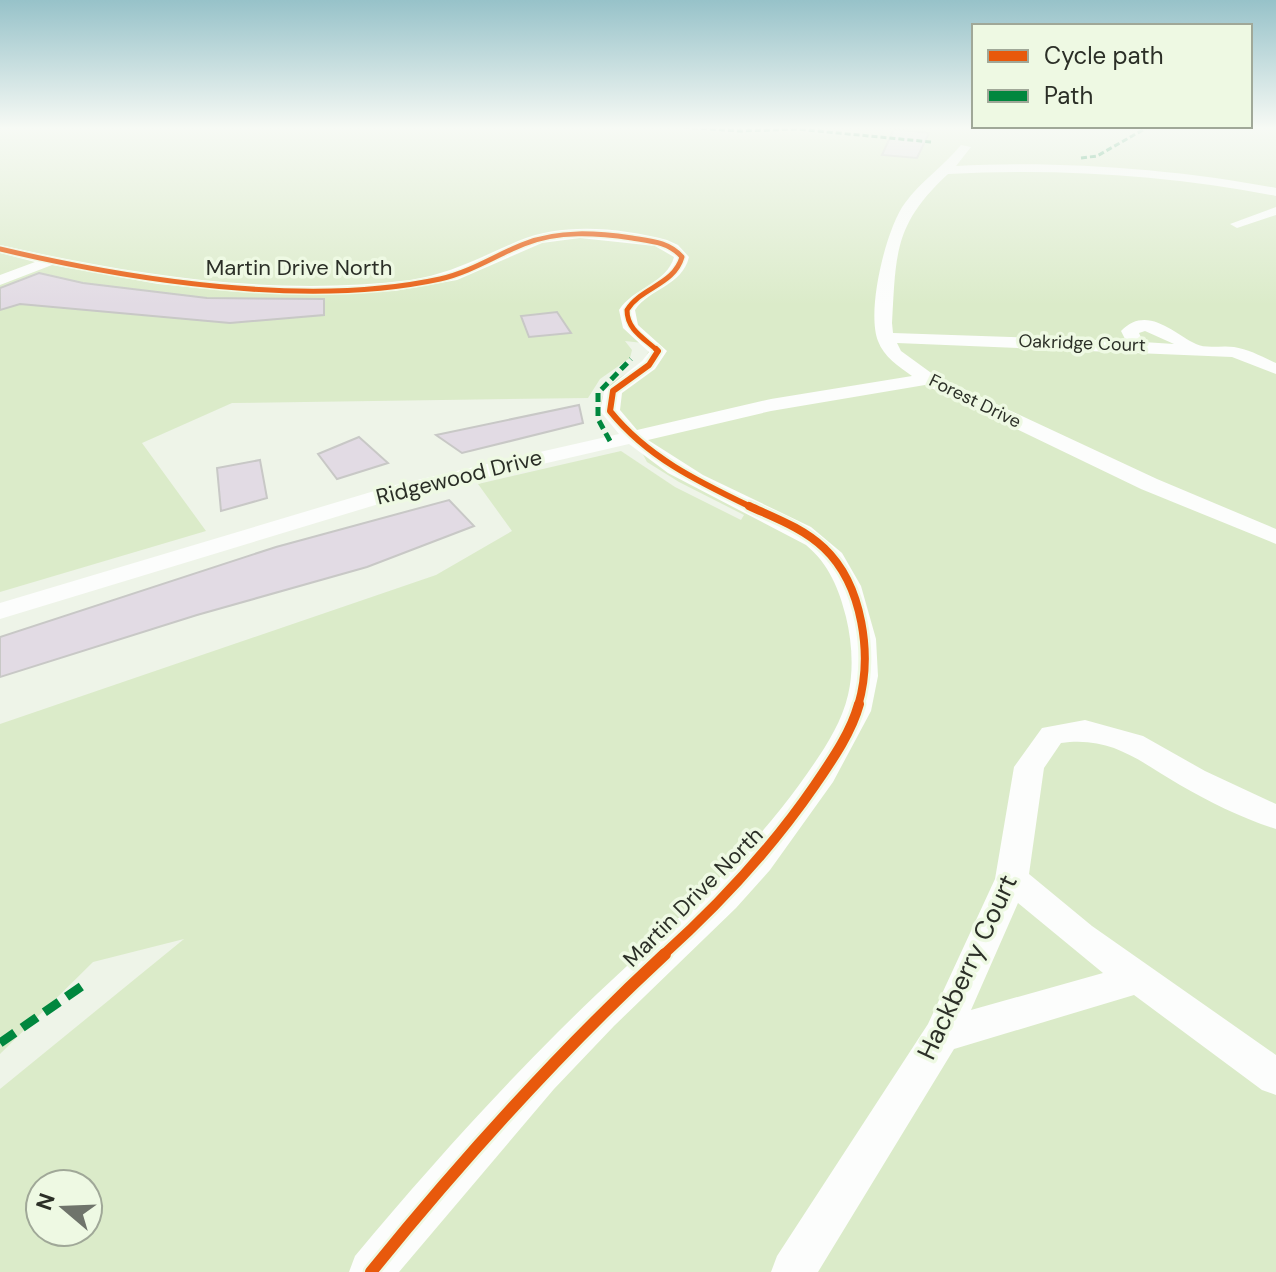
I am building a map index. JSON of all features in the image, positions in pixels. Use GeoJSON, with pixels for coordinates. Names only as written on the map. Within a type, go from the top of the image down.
{"type":"FeatureCollection","features":[{"type":"Feature","properties":{"kind":"street"},"geometry":{"type":"LineString","coordinates":[[885,338],[887,276],[893,235],[911,203],[930,186]]}},
{"type":"Feature","properties":{"kind":"street"},"geometry":{"type":"LineString","coordinates":[[1248,186],[1276,192]]}},
{"type":"Feature","properties":{"kind":"street"},"geometry":{"type":"LineString","coordinates":[[1237,224],[1276,211]]}},
{"type":"Feature","properties":{"kind":"street","name":"Martin Drive North"},"geometry":{"type":"LineString","coordinates":[[0,249],[123,276],[182,283],[251,288],[351,289],[413,284],[458,275],[524,244],[559,236],[597,235],[658,243],[674,249],[682,262],[672,276],[635,299],[626,314],[627,322],[658,351],[649,365],[622,381],[610,400],[610,411],[632,435],[690,477],[813,538],[840,567],[850,589],[862,637],[864,683],[858,708],[845,738],[825,771],[775,841],[726,897],[601,1014],[527,1091],[446,1179],[371,1272]]}},
{"type":"Feature","properties":{"kind":"street"},"geometry":{"type":"LineString","coordinates":[[0,280],[50,261]]}},
{"type":"Feature","properties":{"kind":"street","name":"Oakridge Court"},"geometry":{"type":"LineString","coordinates":[[885,338],[1190,348],[1235,352],[1276,369]]}},
{"type":"Feature","properties":{"kind":"street","name":"Forest Drive"},"geometry":{"type":"LineString","coordinates":[[885,338],[894,354],[927,379],[1149,484],[1276,537]]}},
{"type":"Feature","properties":{"kind":"street","name":"Ridgewood Drive"},"geometry":{"type":"LineString","coordinates":[[0,611],[399,491],[771,405],[927,379]]}},
{"type":"Feature","properties":{"kind":"street","name":"Hackberry Court"},"geometry":{"type":"LineString","coordinates":[[793,1272],[941,1036],[1012,879],[1029,767],[1052,735],[1085,730],[1133,743],[1194,779],[1276,817]]}},
{"type":"Feature","properties":{"kind":"street"},"geometry":{"type":"LineString","coordinates":[[1012,879],[1080,936],[1276,1077]]}},
{"type":"Feature","properties":{"kind":"street"},"geometry":{"type":"LineString","coordinates":[[941,1036],[1138,978]]}},
{"type":"Feature","properties":{"kind":"green space"},"geometry":{"type":"Polygon","coordinates":[[[0,186],[1276,186],[1276,1272],[0,1272],[0,1089],[184,939],[93,962],[0,1054],[0,724],[436,575],[512,531],[478,484],[621,451],[675,487],[741,520],[744,515],[647,462],[640,449],[601,410],[606,390],[644,359],[649,350],[643,343],[625,341],[632,350],[630,358],[600,379],[588,398],[232,403],[142,443],[206,531],[0,592],[0,186]]]}},
{"type":"Feature","properties":{"kind":"building"},"geometry":{"type":"Polygon","coordinates":[[[39,273],[83,283],[207,298],[324,299],[324,315],[230,323],[20,304],[0,310],[0,288],[39,273]]]}},
{"type":"Feature","properties":{"kind":"building"},"geometry":{"type":"Polygon","coordinates":[[[557,312],[571,333],[529,337],[521,316],[557,312]]]}},
{"type":"Feature","properties":{"kind":"building"},"geometry":{"type":"Polygon","coordinates":[[[579,405],[583,423],[462,453],[436,435],[579,405]]]}},
{"type":"Feature","properties":{"kind":"building"},"geometry":{"type":"Polygon","coordinates":[[[359,437],[388,463],[337,479],[318,454],[359,437]]]}},
{"type":"Feature","properties":{"kind":"building"},"geometry":{"type":"Polygon","coordinates":[[[260,460],[267,498],[221,511],[217,468],[260,460]]]}},
{"type":"Feature","properties":{"kind":"building"},"geometry":{"type":"Polygon","coordinates":[[[449,500],[474,526],[367,567],[197,615],[0,677],[0,637],[276,547],[449,500]]]}},
{"type":"Feature","properties":{"kind":"marked path"},"geometry":{"type":"LineString","coordinates":[[610,441],[598,419],[598,393],[631,359]]}},
{"type":"Feature","properties":{"kind":"marked path"},"geometry":{"type":"LineString","coordinates":[[0,1043],[85,984]]}},
{"type":"Feature","properties":{"kind":"cycle path"},"geometry":{"type":"LineString","coordinates":[[0,249],[158,279],[238,287],[319,289],[395,286],[440,279],[473,269],[537,239],[566,234],[610,235],[668,246],[682,257],[679,267],[672,275],[640,295],[627,310],[627,320],[632,328],[658,351],[649,365],[613,391],[610,411],[639,443],[657,456],[791,526],[825,548],[849,586],[863,639],[862,694],[841,744],[822,775],[769,848],[736,886],[601,1014],[511,1108],[371,1272]]}}]}
